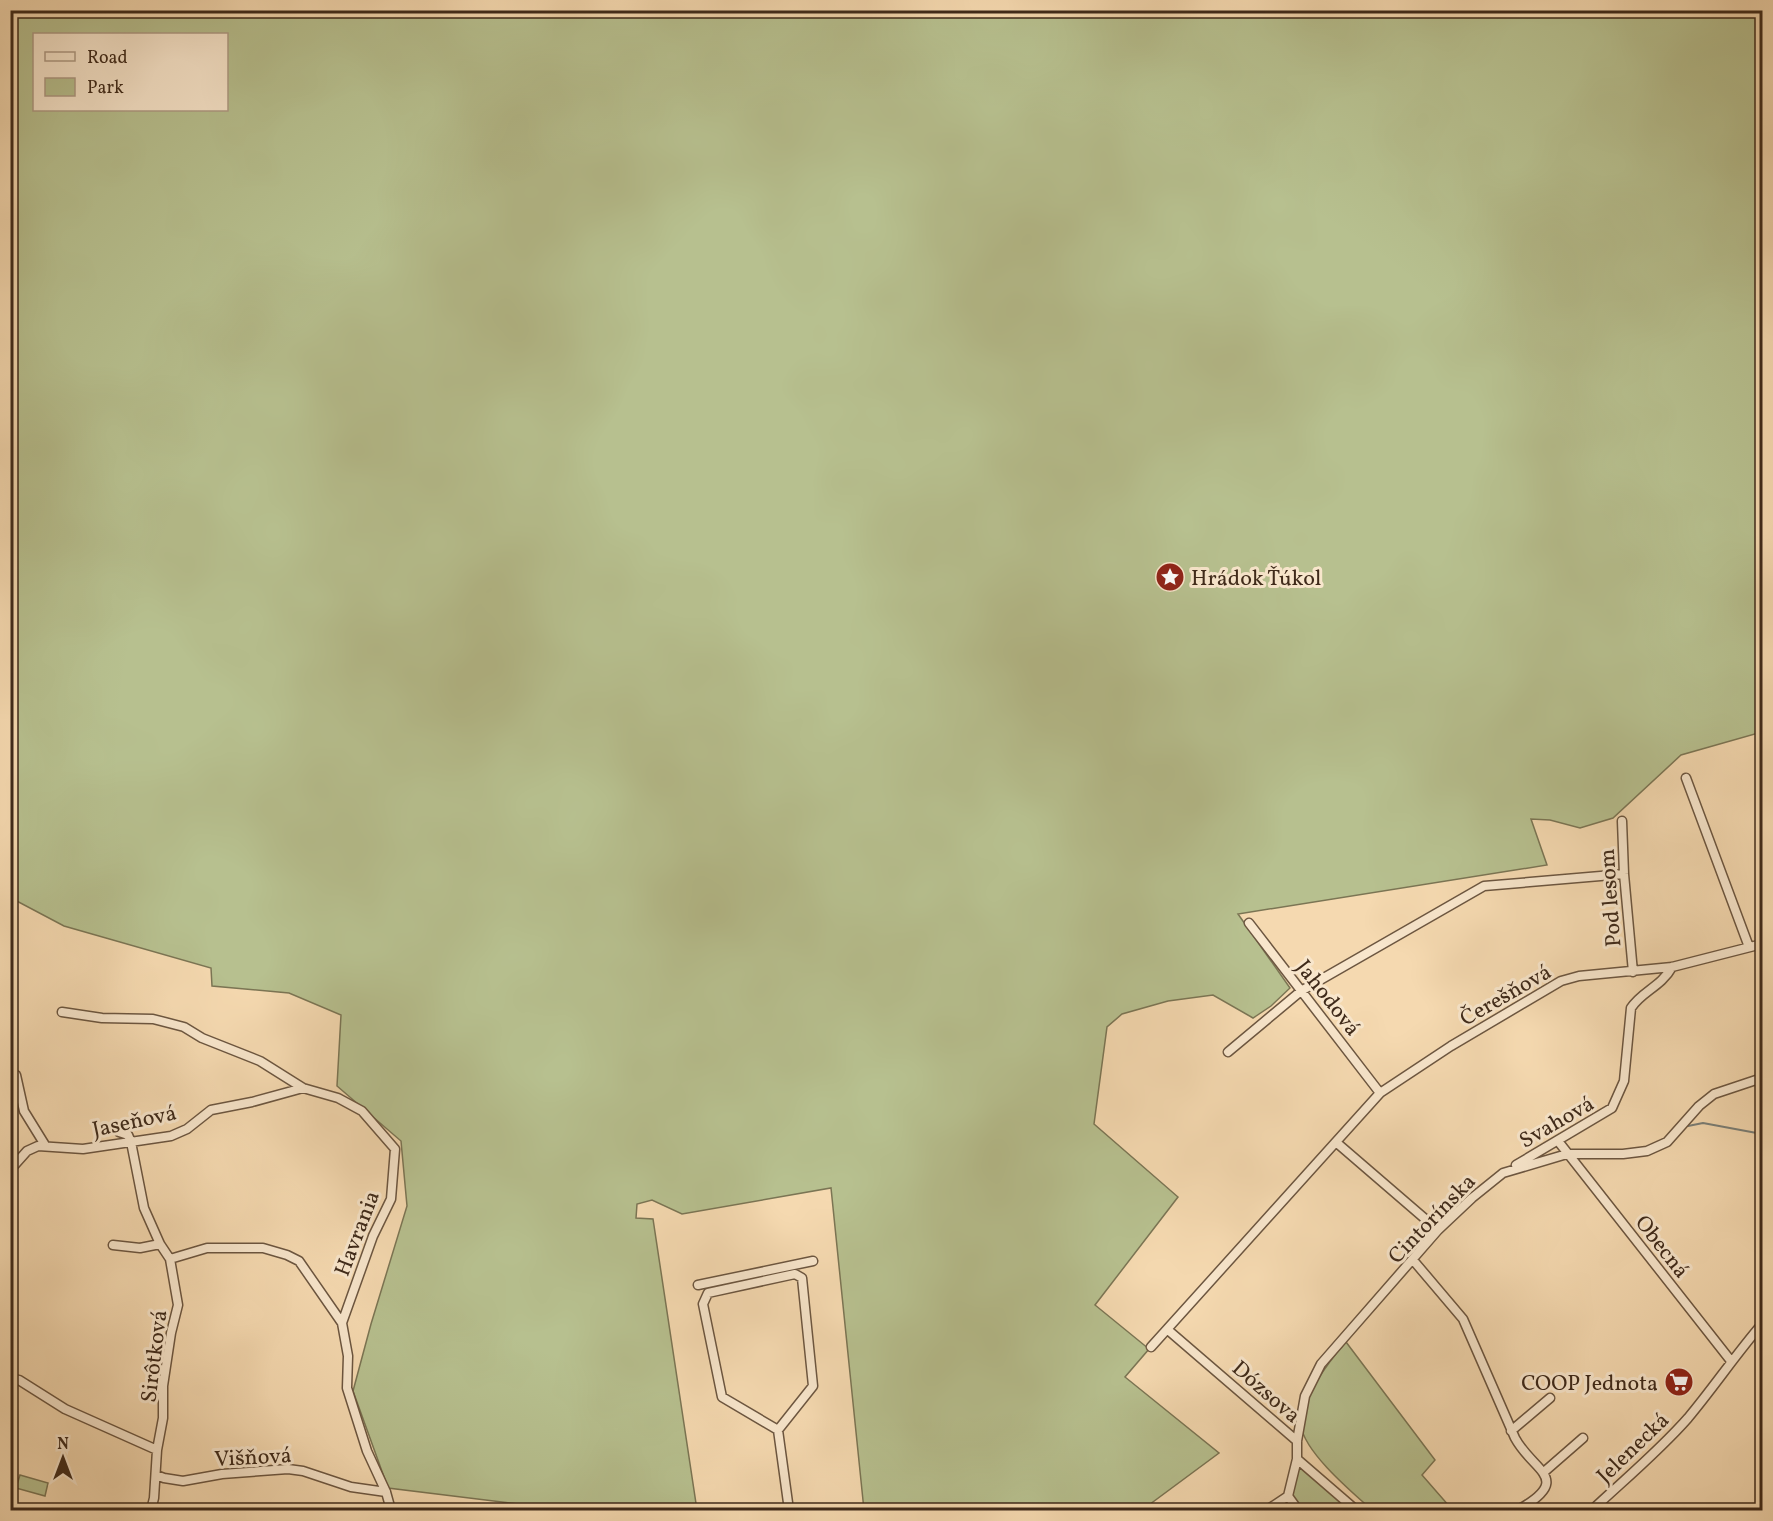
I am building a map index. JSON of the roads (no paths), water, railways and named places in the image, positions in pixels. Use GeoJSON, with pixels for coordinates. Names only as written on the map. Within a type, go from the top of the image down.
{"type":"FeatureCollection","features":[{"type":"Feature","properties":{"kind":"street"},"geometry":{"type":"LineString","coordinates":[[1686,778],[1749,947]]}},
{"type":"Feature","properties":{"kind":"street","name":"Pod lesom"},"geometry":{"type":"LineString","coordinates":[[1622,821],[1624,874],[1633,972]]}},
{"type":"Feature","properties":{"kind":"street"},"geometry":{"type":"LineString","coordinates":[[1228,1052],[1301,991],[1484,886],[1624,874]]}},
{"type":"Feature","properties":{"kind":"street","name":"Jahodová"},"geometry":{"type":"LineString","coordinates":[[1249,923],[1380,1093]]}},
{"type":"Feature","properties":{"kind":"street","name":"Čerešňová"},"geometry":{"type":"LineString","coordinates":[[1151,1347],[1380,1093],[1451,1046],[1561,981],[1579,976],[1672,967],[1762,944]]}},
{"type":"Feature","properties":{"kind":"street","name":"Svahová"},"geometry":{"type":"LineString","coordinates":[[1503,1173],[1612,1108],[1624,1081],[1631,1008],[1636,1000],[1656,987],[1672,967]]}},
{"type":"Feature","properties":{"kind":"street","name":"Havrania"},"geometry":{"type":"LineString","coordinates":[[62,1012],[102,1018],[153,1018],[184,1027],[202,1038],[260,1061],[303,1088],[338,1098],[362,1111],[396,1149],[391,1199],[373,1236],[342,1323],[348,1356],[346,1388],[367,1451],[386,1492],[391,1510]]}},
{"type":"Feature","properties":{"kind":"street"},"geometry":{"type":"LineString","coordinates":[[10,1073],[16,1075],[24,1111],[45,1145],[27,1151],[10,1170]]}},
{"type":"Feature","properties":{"kind":"street","name":"Cintorínska"},"geometry":{"type":"LineString","coordinates":[[1297,1441],[1305,1396],[1321,1364],[1438,1230],[1503,1173],[1567,1154],[1623,1154],[1647,1151],[1667,1142],[1699,1106],[1714,1094],[1762,1078]]}},
{"type":"Feature","properties":{"kind":"street","name":"Jaseňová"},"geometry":{"type":"LineString","coordinates":[[45,1145],[83,1149],[171,1136],[187,1129],[211,1110],[303,1088]]}},
{"type":"Feature","properties":{"kind":"street"},"geometry":{"type":"LineString","coordinates":[[119,1132],[128,1135],[131,1142]]}},
{"type":"Feature","properties":{"kind":"street","name":"Obecná"},"geometry":{"type":"LineString","coordinates":[[1558,1141],[1731,1361]]}},
{"type":"Feature","properties":{"kind":"street","name":"Sirôtková"},"geometry":{"type":"LineString","coordinates":[[131,1142],[144,1208],[160,1244],[170,1259],[178,1305],[163,1386],[163,1418],[157,1450],[151,1510]]}},
{"type":"Feature","properties":{"kind":"street"},"geometry":{"type":"LineString","coordinates":[[1337,1143],[1438,1230]]}},
{"type":"Feature","properties":{"kind":"street"},"geometry":{"type":"LineString","coordinates":[[113,1245],[140,1248],[160,1244]]}},
{"type":"Feature","properties":{"kind":"street"},"geometry":{"type":"LineString","coordinates":[[170,1259],[207,1248],[263,1248],[287,1255],[299,1261],[342,1323]]}},
{"type":"Feature","properties":{"kind":"street"},"geometry":{"type":"LineString","coordinates":[[1413,1260],[1463,1320],[1518,1444],[1544,1472],[1547,1485],[1543,1493],[1533,1502],[1518,1510]]}},
{"type":"Feature","properties":{"kind":"street"},"geometry":{"type":"LineString","coordinates":[[698,1285],[731,1283],[774,1274],[813,1261]]}},
{"type":"Feature","properties":{"kind":"street"},"geometry":{"type":"LineString","coordinates":[[774,1274],[795,1274],[802,1278],[813,1386],[778,1430],[789,1510]]}},
{"type":"Feature","properties":{"kind":"street"},"geometry":{"type":"LineString","coordinates":[[731,1283],[708,1293],[703,1304],[722,1397],[778,1430]]}},
{"type":"Feature","properties":{"kind":"street","name":"Jelenecká"},"geometry":{"type":"LineString","coordinates":[[1592,1510],[1688,1418],[1762,1324]]}},
{"type":"Feature","properties":{"kind":"street","name":"Dózsova"},"geometry":{"type":"LineString","coordinates":[[1168,1330],[1297,1441],[1297,1459],[1356,1510]]}},
{"type":"Feature","properties":{"kind":"street"},"geometry":{"type":"LineString","coordinates":[[10,1378],[19,1380],[65,1409],[157,1450]]}},
{"type":"Feature","properties":{"kind":"street"},"geometry":{"type":"LineString","coordinates":[[1512,1431],[1550,1398]]}},
{"type":"Feature","properties":{"kind":"street"},"geometry":{"type":"LineString","coordinates":[[1544,1472],[1583,1438]]}},
{"type":"Feature","properties":{"kind":"street"},"geometry":{"type":"LineString","coordinates":[[1267,1510],[1288,1496],[1297,1459]]}},
{"type":"Feature","properties":{"kind":"street","name":"Višňová"},"geometry":{"type":"LineString","coordinates":[[156,1475],[183,1481],[222,1474],[288,1469],[303,1471],[335,1483],[386,1492]]}},
{"type":"Feature","properties":{"kind":"street"},"geometry":{"type":"LineString","coordinates":[[1288,1496],[1298,1510]]}},
{"type":"Feature","properties":{"kind":"waterway"},"geometry":{"type":"LineString","coordinates":[[1688,1126],[1703,1123],[1762,1134]]}},
{"type":"Feature","properties":{"kind":"place","name":"Hrádok Ťúkol"},"geometry":{"type":"Point","coordinates":[1170,577]}},
{"type":"Feature","properties":{"kind":"place","name":"COOP Jednota"},"geometry":{"type":"Point","coordinates":[1679,1382]}}]}
